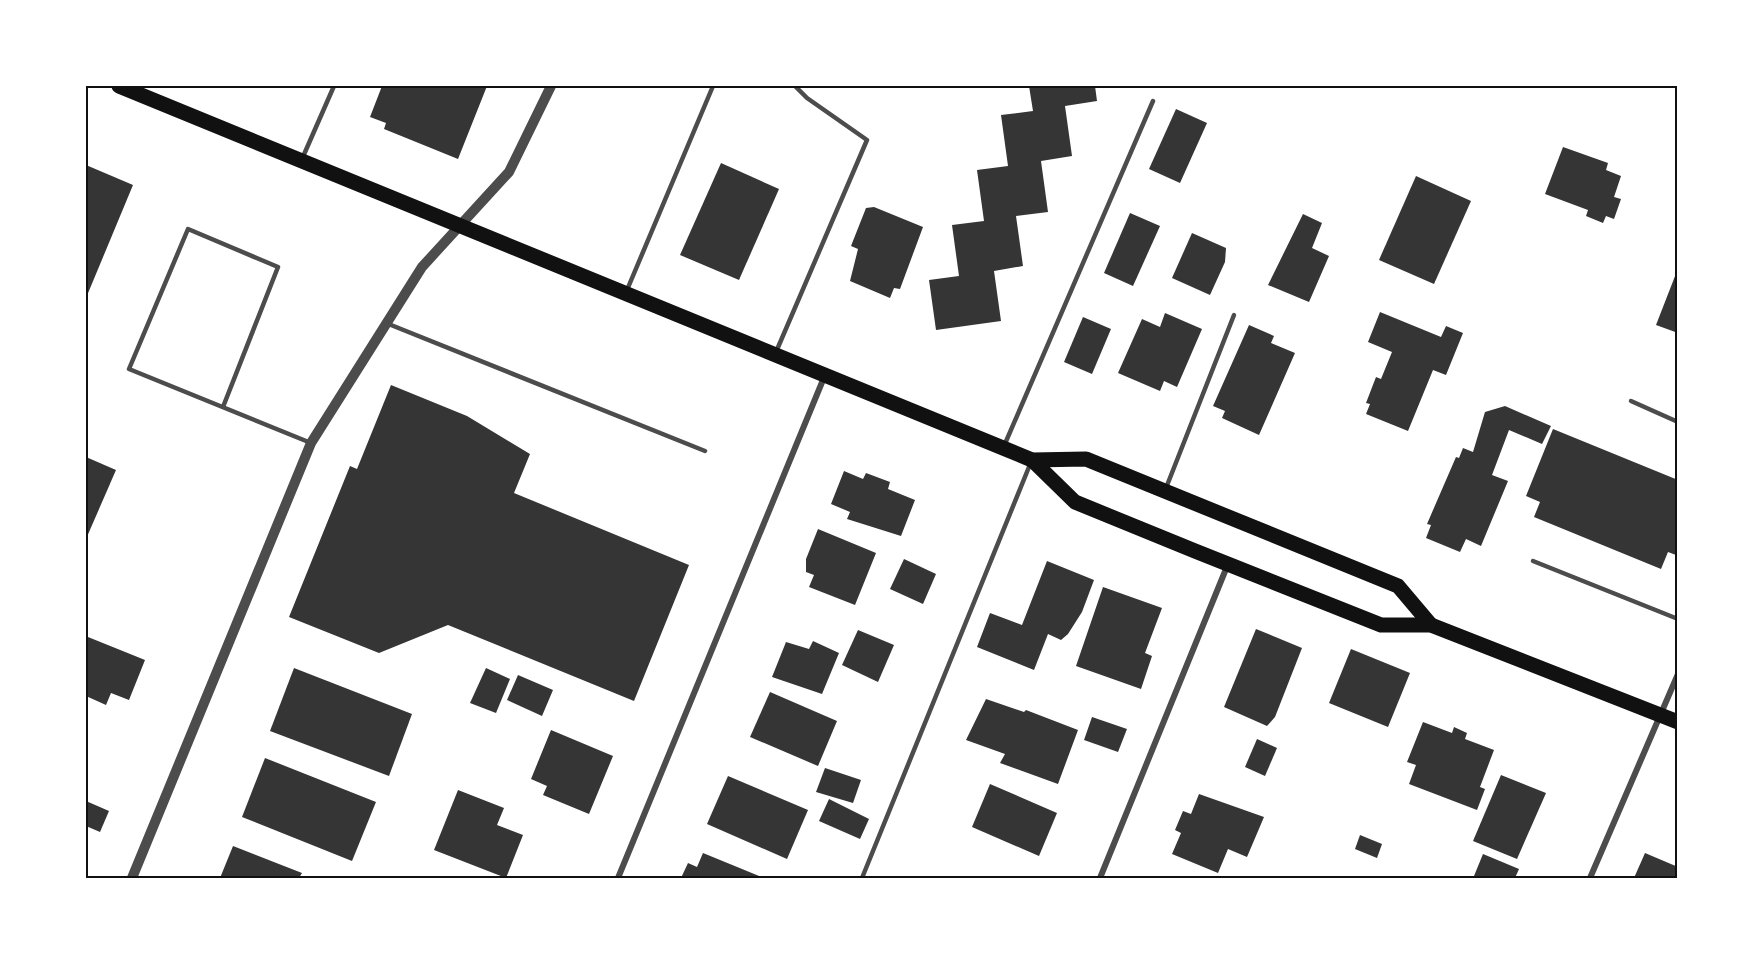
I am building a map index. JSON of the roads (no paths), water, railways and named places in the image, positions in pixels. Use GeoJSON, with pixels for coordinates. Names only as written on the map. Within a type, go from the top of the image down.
{"type":"FeatureCollection","features":[{"type":"Feature","properties":{"kind":"main road"},"geometry":{"type":"LineString","coordinates":[[119,86],[1032,460],[1075,502],[1381,625],[1431,625],[1677,722]]}},
{"type":"Feature","properties":{"kind":"main road"},"geometry":{"type":"LineString","coordinates":[[1032,460],[1086,459],[1398,586],[1431,625]]}},
{"type":"Feature","properties":{"kind":"street"},"geometry":{"type":"LineString","coordinates":[[132,879],[311,443],[422,267],[509,172],[551,86]]}},
{"type":"Feature","properties":{"kind":"street"},"geometry":{"type":"LineString","coordinates":[[618,879],[825,375]]}},
{"type":"Feature","properties":{"kind":"street"},"geometry":{"type":"LineString","coordinates":[[1100,879],[1228,564]]}},
{"type":"Feature","properties":{"kind":"street"},"geometry":{"type":"LineString","coordinates":[[1590,879],[1677,674]]}},
{"type":"Feature","properties":{"kind":"lane"},"geometry":{"type":"LineString","coordinates":[[301,162],[334,86]]}},
{"type":"Feature","properties":{"kind":"lane"},"geometry":{"type":"LineString","coordinates":[[626,294],[713,86]]}},
{"type":"Feature","properties":{"kind":"lane"},"geometry":{"type":"LineString","coordinates":[[775,355],[867,140],[807,98],[795,86]]}},
{"type":"Feature","properties":{"kind":"lane"},"geometry":{"type":"LineString","coordinates":[[1003,448],[1153,101]]}},
{"type":"Feature","properties":{"kind":"lane"},"geometry":{"type":"LineString","coordinates":[[223,407],[278,267],[188,230],[129,369],[311,443]]}},
{"type":"Feature","properties":{"kind":"lane"},"geometry":{"type":"LineString","coordinates":[[1165,491],[1234,315]]}},
{"type":"Feature","properties":{"kind":"lane"},"geometry":{"type":"LineString","coordinates":[[386,323],[705,451]]}},
{"type":"Feature","properties":{"kind":"lane"},"geometry":{"type":"LineString","coordinates":[[1631,401],[1677,422]]}},
{"type":"Feature","properties":{"kind":"lane"},"geometry":{"type":"LineString","coordinates":[[862,879],[1032,460]]}},
{"type":"Feature","properties":{"kind":"lane"},"geometry":{"type":"LineString","coordinates":[[1533,561],[1677,619]]}}]}
